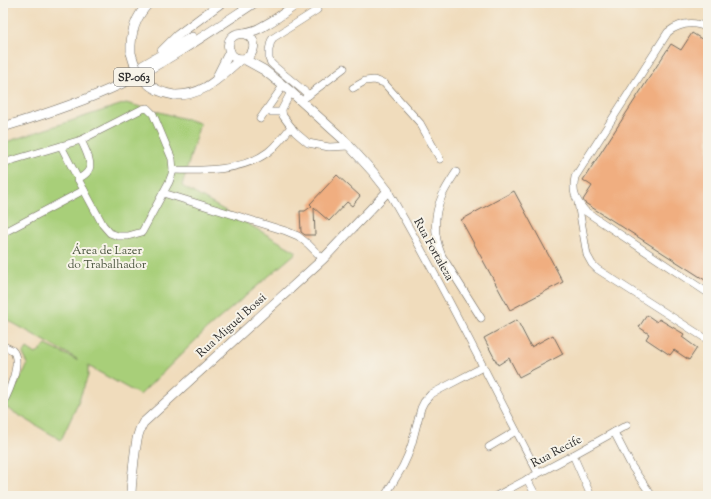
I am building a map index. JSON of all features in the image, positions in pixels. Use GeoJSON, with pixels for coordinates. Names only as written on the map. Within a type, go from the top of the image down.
{"type":"FeatureCollection","features":[{"type":"Feature","properties":{"kind":"main road"},"geometry":{"type":"LineString","coordinates":[[149,3],[136,22],[132,34],[131,53],[137,71],[149,85],[156,90],[174,95],[193,93],[205,88],[248,56],[252,52],[267,24]]}},
{"type":"Feature","properties":{"kind":"main road"},"geometry":{"type":"LineString","coordinates":[[154,60],[178,34],[221,3]]}},
{"type":"Feature","properties":{"kind":"main road","name":"SP-063"},"geometry":{"type":"LineString","coordinates":[[3,122],[81,97],[118,81],[248,3]]}},
{"type":"Feature","properties":{"kind":"main road","name":"SP-063"},"geometry":{"type":"LineString","coordinates":[[3,127],[82,101],[120,84],[152,68],[184,49],[254,3]]}},
{"type":"Feature","properties":{"kind":"main road"},"geometry":{"type":"LineString","coordinates":[[242,59],[233,56],[230,51],[228,45],[231,38],[236,34],[267,24],[298,3]]}},
{"type":"Feature","properties":{"kind":"main road"},"geometry":{"type":"LineString","coordinates":[[243,33],[252,39],[254,47]]}},
{"type":"Feature","properties":{"kind":"main road","name":"Rua Fortaleza"},"geometry":{"type":"LineString","coordinates":[[254,47],[264,70]]}},
{"type":"Feature","properties":{"kind":"main road"},"geometry":{"type":"LineString","coordinates":[[215,81],[230,51]]}},
{"type":"Feature","properties":{"kind":"main road","name":"Rua Fortaleza"},"geometry":{"type":"LineString","coordinates":[[242,59],[264,70],[301,101],[343,139],[388,191]]}},
{"type":"Feature","properties":{"kind":"main road","name":"Rua Miguel Bossi"},"geometry":{"type":"LineString","coordinates":[[131,496],[137,438],[143,423],[323,259],[388,191]]}},
{"type":"Feature","properties":{"kind":"street"},"geometry":{"type":"LineString","coordinates":[[309,95],[274,66],[269,59],[268,50],[273,38],[317,10]]}},
{"type":"Feature","properties":{"kind":"street"},"geometry":{"type":"LineString","coordinates":[[708,28],[704,25],[694,23],[674,27],[668,32],[575,176],[573,186],[578,203],[587,255],[592,264],[597,269],[708,340]]}},
{"type":"Feature","properties":{"kind":"street"},"geometry":{"type":"LineString","coordinates":[[301,101],[344,68]]}},
{"type":"Feature","properties":{"kind":"street"},"geometry":{"type":"LineString","coordinates":[[353,88],[365,81],[374,80],[384,83],[420,123],[440,159]]}},
{"type":"Feature","properties":{"kind":"street"},"geometry":{"type":"LineString","coordinates":[[260,119],[282,86]]}},
{"type":"Feature","properties":{"kind":"street"},"geometry":{"type":"LineString","coordinates":[[291,92],[282,109],[282,112],[291,127],[308,143],[329,147],[349,146]]}},
{"type":"Feature","properties":{"kind":"street"},"geometry":{"type":"LineString","coordinates":[[3,163],[81,140],[142,109],[147,108],[155,118],[172,158],[173,170],[163,193],[142,232],[128,236],[118,236],[110,233],[103,225],[61,146]]}},
{"type":"Feature","properties":{"kind":"street"},"geometry":{"type":"LineString","coordinates":[[265,112],[282,112]]}},
{"type":"Feature","properties":{"kind":"street"},"geometry":{"type":"LineString","coordinates":[[173,170],[230,168],[251,161],[268,152],[291,127]]}},
{"type":"Feature","properties":{"kind":"street"},"geometry":{"type":"LineString","coordinates":[[78,179],[88,172],[90,168],[90,161],[81,140]]}},
{"type":"Feature","properties":{"kind":"street"},"geometry":{"type":"LineString","coordinates":[[456,172],[442,196],[438,208],[436,236],[442,256],[481,318]]}},
{"type":"Feature","properties":{"kind":"street"},"geometry":{"type":"LineString","coordinates":[[3,233],[84,190]]}},
{"type":"Feature","properties":{"kind":"street","name":"Rua Fortaleza"},"geometry":{"type":"LineString","coordinates":[[388,191],[413,234],[538,473]]}},
{"type":"Feature","properties":{"kind":"street"},"geometry":{"type":"LineString","coordinates":[[163,193],[286,231],[298,236],[323,259]]}},
{"type":"Feature","properties":{"kind":"street"},"geometry":{"type":"LineString","coordinates":[[578,203],[586,211],[708,293]]}},
{"type":"Feature","properties":{"kind":"street"},"geometry":{"type":"LineString","coordinates":[[3,346],[12,350],[17,361],[16,370],[3,402]]}},
{"type":"Feature","properties":{"kind":"street"},"geometry":{"type":"LineString","coordinates":[[385,496],[408,455],[424,402],[431,394],[483,367]]}},
{"type":"Feature","properties":{"kind":"street","name":"Rua Recife"},"geometry":{"type":"LineString","coordinates":[[496,496],[627,425]]}},
{"type":"Feature","properties":{"kind":"street"},"geometry":{"type":"LineString","coordinates":[[489,447],[516,431]]}},
{"type":"Feature","properties":{"kind":"street"},"geometry":{"type":"LineString","coordinates":[[614,432],[632,466],[652,496]]}},
{"type":"Feature","properties":{"kind":"street"},"geometry":{"type":"LineString","coordinates":[[573,455],[591,496]]}},
{"type":"Feature","properties":{"kind":"street"},"geometry":{"type":"LineString","coordinates":[[528,479],[536,496]]}},
{"type":"Feature","properties":{"kind":"green space","name":"Área de Lazer do Trabalhador"},"geometry":{"type":"Polygon","coordinates":[[[126,103],[200,123],[182,186],[297,252],[207,329],[140,395],[88,366],[88,376],[75,410],[61,440],[5,407],[28,364],[23,354],[27,348],[36,354],[46,345],[77,359],[4,318],[3,319],[3,143],[126,103]]]}},
{"type":"Feature","properties":{"kind":"building"},"geometry":{"type":"Polygon","coordinates":[[[692,33],[708,43],[708,282],[585,203],[583,200],[592,186],[583,180],[671,44],[681,50],[692,33]]]}},
{"type":"Feature","properties":{"kind":"building"},"geometry":{"type":"Polygon","coordinates":[[[337,175],[360,196],[352,206],[347,202],[329,221],[314,208],[315,235],[305,235],[301,232],[300,211],[305,211],[312,206],[310,204],[337,175]]]}},
{"type":"Feature","properties":{"kind":"building"},"geometry":{"type":"Polygon","coordinates":[[[514,191],[563,282],[510,310],[461,220],[514,191]]]}},
{"type":"Feature","properties":{"kind":"building"},"geometry":{"type":"Polygon","coordinates":[[[647,315],[657,322],[659,319],[684,334],[682,337],[697,348],[689,360],[674,350],[670,355],[646,339],[649,334],[639,327],[647,315]]]}},
{"type":"Feature","properties":{"kind":"building"},"geometry":{"type":"Polygon","coordinates":[[[517,320],[531,347],[553,335],[563,354],[519,377],[509,358],[498,365],[484,338],[517,320]]]}}]}
